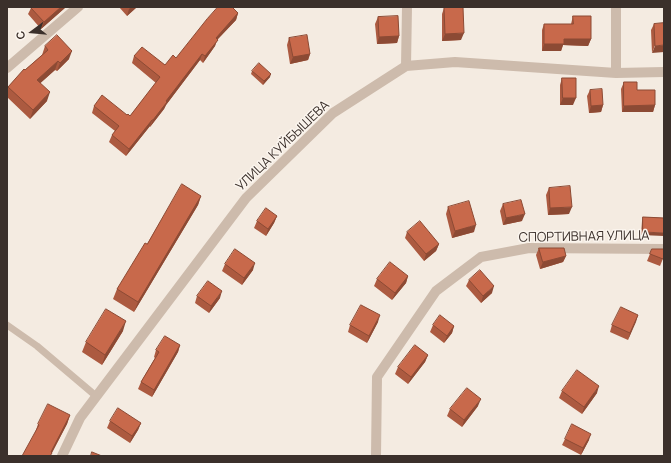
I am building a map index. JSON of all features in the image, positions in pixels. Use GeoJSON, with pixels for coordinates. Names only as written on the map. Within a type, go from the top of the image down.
{"type":"FeatureCollection","features":[{"type":"Feature","properties":{"kind":"street"},"geometry":{"type":"LineString","coordinates":[[7,68],[78,7]]}},
{"type":"Feature","properties":{"kind":"street"},"geometry":{"type":"LineString","coordinates":[[406,66],[407,7]]}},
{"type":"Feature","properties":{"kind":"street"},"geometry":{"type":"LineString","coordinates":[[616,7],[616,74]]}},
{"type":"Feature","properties":{"kind":"street","name":"УЛИЦА КУЙБЫШЕВА"},"geometry":{"type":"LineString","coordinates":[[62,456],[80,418],[246,198],[334,113],[406,66],[455,62],[616,74],[664,72]]}},
{"type":"Feature","properties":{"kind":"street","name":"СПОРТИВНАЯ УЛИЦА"},"geometry":{"type":"LineString","coordinates":[[376,456],[377,377],[436,291],[480,257],[529,248],[664,248]]}},
{"type":"Feature","properties":{"kind":"lane"},"geometry":{"type":"LineString","coordinates":[[7,325],[37,346],[96,396]]}},
{"type":"Feature","properties":{"kind":"building"},"geometry":{"type":"Polygon","coordinates":[[[31,7],[61,7],[44,22],[31,7]]]}},
{"type":"Feature","properties":{"kind":"building"},"geometry":{"type":"Polygon","coordinates":[[[218,7],[232,7],[238,13],[216,38],[218,40],[205,56],[202,54],[166,101],[167,102],[129,149],[112,135],[119,126],[94,106],[102,95],[130,116],[160,77],[134,56],[142,47],[165,65],[173,55],[176,58],[218,7]]]}},
{"type":"Feature","properties":{"kind":"building"},"geometry":{"type":"Polygon","coordinates":[[[463,7],[464,33],[445,34],[444,8],[463,7]]]}},
{"type":"Feature","properties":{"kind":"building"},"geometry":{"type":"Polygon","coordinates":[[[398,16],[399,36],[379,37],[378,17],[398,16]]]}},
{"type":"Feature","properties":{"kind":"building"},"geometry":{"type":"Polygon","coordinates":[[[573,16],[591,16],[591,39],[564,39],[564,44],[544,44],[544,24],[573,24],[573,16]]]}},
{"type":"Feature","properties":{"kind":"building"},"geometry":{"type":"Polygon","coordinates":[[[664,23],[664,45],[655,46],[654,24],[664,23]]]}},
{"type":"Feature","properties":{"kind":"building"},"geometry":{"type":"Polygon","coordinates":[[[57,35],[72,51],[60,63],[58,61],[37,80],[50,92],[33,110],[8,87],[24,69],[25,70],[48,50],[45,46],[57,35]]]}},
{"type":"Feature","properties":{"kind":"building"},"geometry":{"type":"Polygon","coordinates":[[[307,35],[310,54],[293,57],[289,38],[307,35]]]}},
{"type":"Feature","properties":{"kind":"building"},"geometry":{"type":"Polygon","coordinates":[[[259,63],[271,74],[264,81],[252,71],[259,63]]]}},
{"type":"Feature","properties":{"kind":"building"},"geometry":{"type":"Polygon","coordinates":[[[562,78],[576,78],[576,98],[563,98],[562,78]]]}},
{"type":"Feature","properties":{"kind":"building"},"geometry":{"type":"Polygon","coordinates":[[[624,82],[637,82],[637,90],[655,90],[655,105],[624,106],[624,82]]]}},
{"type":"Feature","properties":{"kind":"building"},"geometry":{"type":"Polygon","coordinates":[[[602,89],[603,105],[591,106],[590,90],[602,89]]]}},
{"type":"Feature","properties":{"kind":"building"},"geometry":{"type":"Polygon","coordinates":[[[182,184],[201,196],[138,302],[117,289],[145,243],[147,244],[182,184]]]}},
{"type":"Feature","properties":{"kind":"building"},"geometry":{"type":"Polygon","coordinates":[[[570,186],[572,207],[550,208],[549,188],[570,186]]]}},
{"type":"Feature","properties":{"kind":"building"},"geometry":{"type":"Polygon","coordinates":[[[521,200],[525,214],[506,218],[503,204],[521,200]]]}},
{"type":"Feature","properties":{"kind":"building"},"geometry":{"type":"Polygon","coordinates":[[[469,201],[476,225],[455,231],[448,207],[469,201]]]}},
{"type":"Feature","properties":{"kind":"building"},"geometry":{"type":"Polygon","coordinates":[[[266,208],[277,216],[268,229],[257,221],[266,208]]]}},
{"type":"Feature","properties":{"kind":"building"},"geometry":{"type":"Polygon","coordinates":[[[643,217],[664,218],[664,233],[643,232],[643,217]]]}},
{"type":"Feature","properties":{"kind":"building"},"geometry":{"type":"Polygon","coordinates":[[[420,221],[439,244],[426,254],[407,232],[420,221]]]}},
{"type":"Feature","properties":{"kind":"building"},"geometry":{"type":"Polygon","coordinates":[[[539,248],[564,248],[566,256],[543,262],[539,248]]]}},
{"type":"Feature","properties":{"kind":"building"},"geometry":{"type":"Polygon","coordinates":[[[235,249],[255,263],[244,278],[225,264],[235,249]]]}},
{"type":"Feature","properties":{"kind":"building"},"geometry":{"type":"Polygon","coordinates":[[[652,249],[664,249],[663,259],[650,254],[652,249]]]}},
{"type":"Feature","properties":{"kind":"building"},"geometry":{"type":"Polygon","coordinates":[[[390,262],[408,276],[395,293],[377,279],[390,262]]]}},
{"type":"Feature","properties":{"kind":"building"},"geometry":{"type":"Polygon","coordinates":[[[480,270],[494,286],[483,296],[469,280],[480,270]]]}},
{"type":"Feature","properties":{"kind":"building"},"geometry":{"type":"Polygon","coordinates":[[[208,281],[222,291],[211,306],[197,296],[208,281]]]}},
{"type":"Feature","properties":{"kind":"building"},"geometry":{"type":"Polygon","coordinates":[[[361,305],[380,315],[369,336],[350,325],[361,305]]]}},
{"type":"Feature","properties":{"kind":"building"},"geometry":{"type":"Polygon","coordinates":[[[621,307],[638,315],[630,333],[612,325],[621,307]]]}},
{"type":"Feature","properties":{"kind":"building"},"geometry":{"type":"Polygon","coordinates":[[[106,309],[126,321],[105,355],[86,342],[106,309]]]}},
{"type":"Feature","properties":{"kind":"building"},"geometry":{"type":"Polygon","coordinates":[[[440,315],[454,326],[447,336],[433,325],[440,315]]]}},
{"type":"Feature","properties":{"kind":"building"},"geometry":{"type":"Polygon","coordinates":[[[165,336],[180,345],[154,390],[141,382],[159,352],[156,350],[165,336]]]}},
{"type":"Feature","properties":{"kind":"building"},"geometry":{"type":"Polygon","coordinates":[[[415,345],[428,355],[411,377],[398,367],[415,345]]]}},
{"type":"Feature","properties":{"kind":"building"},"geometry":{"type":"Polygon","coordinates":[[[577,370],[599,386],[584,407],[562,391],[577,370]]]}},
{"type":"Feature","properties":{"kind":"building"},"geometry":{"type":"Polygon","coordinates":[[[467,388],[481,399],[464,420],[450,409],[467,388]]]}},
{"type":"Feature","properties":{"kind":"building"},"geometry":{"type":"Polygon","coordinates":[[[48,404],[70,415],[51,452],[52,453],[50,456],[22,456],[39,425],[38,424],[48,404]]]}},
{"type":"Feature","properties":{"kind":"building"},"geometry":{"type":"Polygon","coordinates":[[[118,408],[141,423],[132,436],[110,421],[118,408]]]}},
{"type":"Feature","properties":{"kind":"building"},"geometry":{"type":"Polygon","coordinates":[[[572,424],[591,434],[583,448],[565,439],[572,424]]]}},
{"type":"Feature","properties":{"kind":"building"},"geometry":{"type":"Polygon","coordinates":[[[92,452],[102,456],[91,456],[92,452]]]}}]}
